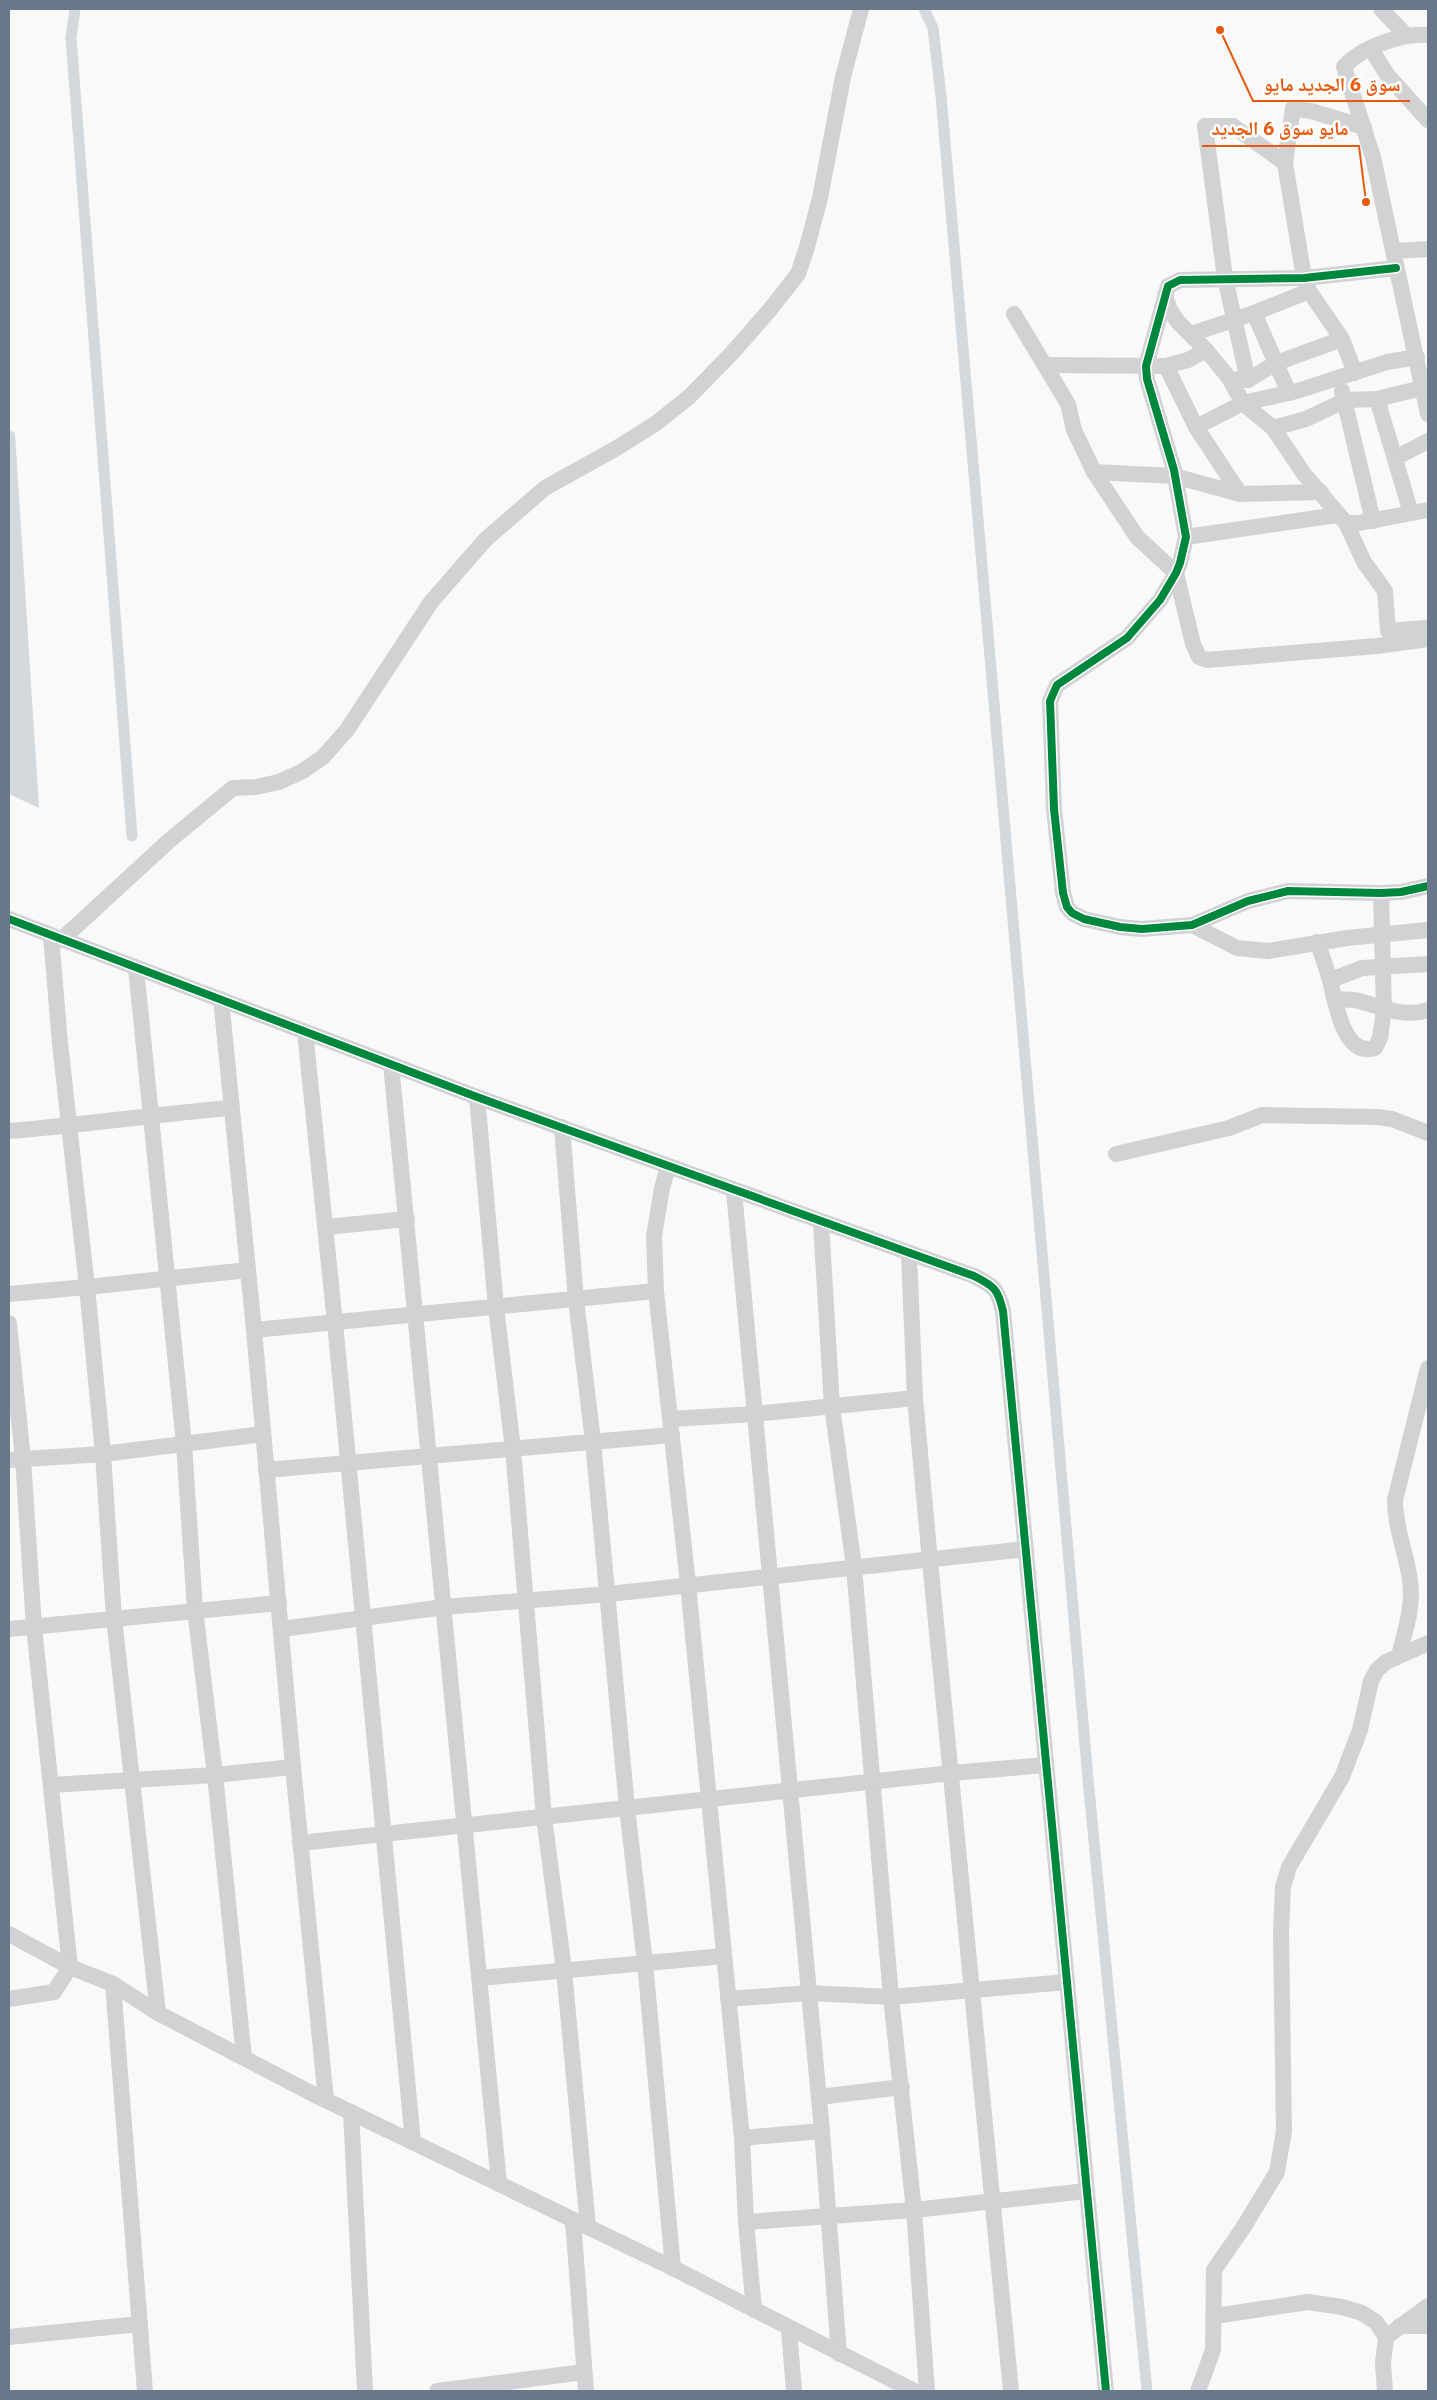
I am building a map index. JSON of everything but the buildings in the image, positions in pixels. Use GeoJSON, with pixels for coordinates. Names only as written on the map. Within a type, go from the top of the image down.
{"type":"FeatureCollection","features":[{"type":"Feature","properties":{"kind":"street"},"geometry":{"type":"LineString","coordinates":[[56,938],[233,788],[256,787],[279,782],[303,771],[323,757],[348,730],[431,602],[486,539],[545,488],[655,424],[689,397],[732,353],[768,312],[798,274],[807,247],[820,198],[843,77],[861,9]]}},
{"type":"Feature","properties":{"kind":"street"},"geometry":{"type":"LineString","coordinates":[[1381,9],[1406,35]]}},
{"type":"Feature","properties":{"kind":"street"},"geometry":{"type":"LineString","coordinates":[[1428,35],[1406,35],[1370,49],[1348,62],[1344,67],[1374,157],[1395,260],[1425,389],[1428,414]]}},
{"type":"Feature","properties":{"kind":"street"},"geometry":{"type":"LineString","coordinates":[[1370,49],[1388,76],[1428,120]]}},
{"type":"Feature","properties":{"kind":"street"},"geometry":{"type":"LineString","coordinates":[[1355,372],[1342,339],[1306,284],[1285,163],[1293,108],[1311,111],[1364,127]]}},
{"type":"Feature","properties":{"kind":"street"},"geometry":{"type":"LineString","coordinates":[[1248,380],[1225,278],[1205,126],[1233,126],[1285,163]]}},
{"type":"Feature","properties":{"kind":"street"},"geometry":{"type":"LineString","coordinates":[[1191,334],[1254,313],[1306,284],[1428,249]]}},
{"type":"Feature","properties":{"kind":"street"},"geometry":{"type":"LineString","coordinates":[[1306,284],[1225,278],[1180,280],[1168,286],[1146,366],[1147,379],[1174,476],[1186,537],[1176,573],[1160,600],[1127,638],[1057,685],[1052,692],[1050,701],[1054,809],[1063,893],[1067,907],[1072,913],[1084,919],[1120,927],[1142,929],[1192,925],[1248,901],[1288,891],[1381,893],[1401,892],[1428,886]]}},
{"type":"Feature","properties":{"kind":"street"},"geometry":{"type":"LineString","coordinates":[[1165,295],[1170,310],[1230,378],[1243,403],[1273,428],[1304,474],[1321,492],[1341,519],[1364,562],[1385,591],[1388,631],[1428,628]]}},
{"type":"Feature","properties":{"kind":"street"},"geometry":{"type":"LineString","coordinates":[[1254,313],[1290,392]]}},
{"type":"Feature","properties":{"kind":"street"},"geometry":{"type":"LineString","coordinates":[[1014,314],[1068,404],[1074,430],[1094,472],[1137,537],[1176,573],[1193,644],[1199,657],[1207,660],[1377,646],[1428,638]]}},
{"type":"Feature","properties":{"kind":"street"},"geometry":{"type":"LineString","coordinates":[[1230,378],[1248,380],[1276,362],[1342,339]]}},
{"type":"Feature","properties":{"kind":"street"},"geometry":{"type":"LineString","coordinates":[[1046,365],[1166,366],[1188,360],[1206,350]]}},
{"type":"Feature","properties":{"kind":"street"},"geometry":{"type":"LineString","coordinates":[[1196,428],[1243,403],[1338,379],[1387,362],[1417,357]]}},
{"type":"Feature","properties":{"kind":"street"},"geometry":{"type":"LineString","coordinates":[[1166,366],[1196,428],[1240,494]]}},
{"type":"Feature","properties":{"kind":"street"},"geometry":{"type":"LineString","coordinates":[[1338,379],[1346,400],[1373,520]]}},
{"type":"Feature","properties":{"kind":"street"},"geometry":{"type":"LineString","coordinates":[[1273,428],[1306,419],[1346,400],[1378,399],[1425,389]]}},
{"type":"Feature","properties":{"kind":"street"},"geometry":{"type":"LineString","coordinates":[[1378,399],[1411,513]]}},
{"type":"Feature","properties":{"kind":"street"},"geometry":{"type":"LineString","coordinates":[[1395,458],[1428,441]]}},
{"type":"Feature","properties":{"kind":"street"},"geometry":{"type":"LineString","coordinates":[[1094,472],[1174,476],[1240,494],[1321,492]]}},
{"type":"Feature","properties":{"kind":"street"},"geometry":{"type":"LineString","coordinates":[[1186,537],[1341,519],[1373,520],[1428,510]]}},
{"type":"Feature","properties":{"kind":"street"},"geometry":{"type":"LineString","coordinates":[[1318,942],[1347,1035],[1358,1046],[1369,1050],[1378,1044],[1384,1010],[1381,893]]}},
{"type":"Feature","properties":{"kind":"street"},"geometry":{"type":"LineString","coordinates":[[9,920],[478,1097],[820,1223],[974,1276],[991,1285],[999,1293],[1003,1311],[1106,2391]]}},
{"type":"Feature","properties":{"kind":"street"},"geometry":{"type":"LineString","coordinates":[[1192,925],[1237,948],[1248,950],[1288,949],[1318,942],[1383,933],[1428,930]]}},
{"type":"Feature","properties":{"kind":"street"},"geometry":{"type":"LineString","coordinates":[[56,938],[69,1126],[103,1454],[114,1618],[158,2013]]}},
{"type":"Feature","properties":{"kind":"street"},"geometry":{"type":"LineString","coordinates":[[1329,977],[1338,977],[1362,968],[1428,964]]}},
{"type":"Feature","properties":{"kind":"street"},"geometry":{"type":"LineString","coordinates":[[136,968],[149,1116],[184,1444],[195,1610],[215,1775],[244,2058]]}},
{"type":"Feature","properties":{"kind":"street"},"geometry":{"type":"LineString","coordinates":[[221,999],[282,1629],[292,1767],[326,2100]]}},
{"type":"Feature","properties":{"kind":"street"},"geometry":{"type":"LineString","coordinates":[[1335,1000],[1357,1000],[1384,1010],[1412,1013],[1428,1010]]}},
{"type":"Feature","properties":{"kind":"street"},"geometry":{"type":"LineString","coordinates":[[305,1032],[349,1463],[413,2142]]}},
{"type":"Feature","properties":{"kind":"street"},"geometry":{"type":"LineString","coordinates":[[391,1064],[417,1316],[499,2184]]}},
{"type":"Feature","properties":{"kind":"street"},"geometry":{"type":"LineString","coordinates":[[478,1097],[496,1307],[514,1450],[544,1817],[564,1970],[580,2223],[586,2391]]}},
{"type":"Feature","properties":{"kind":"street"},"geometry":{"type":"LineString","coordinates":[[9,1131],[232,1108]]}},
{"type":"Feature","properties":{"kind":"street"},"geometry":{"type":"LineString","coordinates":[[1116,1154],[1229,1128],[1262,1115],[1378,1117],[1392,1119],[1428,1133]]}},
{"type":"Feature","properties":{"kind":"street"},"geometry":{"type":"LineString","coordinates":[[562,1127],[576,1300],[593,1441],[673,2268]]}},
{"type":"Feature","properties":{"kind":"street"},"geometry":{"type":"LineString","coordinates":[[668,1167],[662,1188],[654,1236],[656,1292],[688,1584],[742,2138],[746,2222],[754,2310]]}},
{"type":"Feature","properties":{"kind":"street"},"geometry":{"type":"LineString","coordinates":[[734,1191],[819,2097],[839,2354]]}},
{"type":"Feature","properties":{"kind":"street"},"geometry":{"type":"LineString","coordinates":[[326,1228],[407,1219]]}},
{"type":"Feature","properties":{"kind":"street"},"geometry":{"type":"LineString","coordinates":[[820,1223],[832,1406],[854,1567],[891,1997],[914,2210],[927,2391]]}},
{"type":"Feature","properties":{"kind":"street"},"geometry":{"type":"LineString","coordinates":[[909,1254],[915,1398],[1012,2391]]}},
{"type":"Feature","properties":{"kind":"street"},"geometry":{"type":"LineString","coordinates":[[9,1294],[87,1288],[248,1270]]}},
{"type":"Feature","properties":{"kind":"street"},"geometry":{"type":"LineString","coordinates":[[254,1330],[656,1292]]}},
{"type":"Feature","properties":{"kind":"street"},"geometry":{"type":"LineString","coordinates":[[9,1323],[16,1460],[70,1967],[54,1992],[9,1999]]}},
{"type":"Feature","properties":{"kind":"street"},"geometry":{"type":"LineString","coordinates":[[1399,1656],[1411,1605],[1410,1580],[1395,1518],[1395,1500],[1424,1397],[1428,1368]]}},
{"type":"Feature","properties":{"kind":"street"},"geometry":{"type":"LineString","coordinates":[[266,1470],[514,1450],[593,1441],[754,1414],[915,1398]]}},
{"type":"Feature","properties":{"kind":"street"},"geometry":{"type":"LineString","coordinates":[[16,1460],[103,1454],[263,1434]]}},
{"type":"Feature","properties":{"kind":"street"},"geometry":{"type":"LineString","coordinates":[[282,1629],[363,1620],[444,1607],[608,1594],[1026,1548]]}},
{"type":"Feature","properties":{"kind":"street"},"geometry":{"type":"LineString","coordinates":[[9,1630],[279,1603]]}},
{"type":"Feature","properties":{"kind":"street"},"geometry":{"type":"LineString","coordinates":[[1198,2391],[1213,2350],[1215,2316],[1214,2270],[1243,2228],[1277,2172],[1281,2154],[1284,2131],[1281,1933],[1283,1887],[1289,1867],[1342,1777],[1360,1730],[1371,1681],[1382,1666],[1428,1643]]}},
{"type":"Feature","properties":{"kind":"street"},"geometry":{"type":"LineString","coordinates":[[300,1843],[789,1792],[952,1772],[1046,1765]]}},
{"type":"Feature","properties":{"kind":"street"},"geometry":{"type":"LineString","coordinates":[[51,1785],[215,1775],[292,1767]]}},
{"type":"Feature","properties":{"kind":"street"},"geometry":{"type":"LineString","coordinates":[[9,1934],[70,1967],[113,1984],[158,2013],[326,2100],[673,2268],[789,2329],[914,2391]]}},
{"type":"Feature","properties":{"kind":"street"},"geometry":{"type":"LineString","coordinates":[[480,1978],[724,1956]]}},
{"type":"Feature","properties":{"kind":"street"},"geometry":{"type":"LineString","coordinates":[[728,1999],[809,1993],[891,1997],[973,1988],[1067,1982]]}},
{"type":"Feature","properties":{"kind":"street"},"geometry":{"type":"LineString","coordinates":[[113,1984],[145,2391]]}},
{"type":"Feature","properties":{"kind":"street"},"geometry":{"type":"LineString","coordinates":[[819,2097],[902,2087]]}},
{"type":"Feature","properties":{"kind":"street"},"geometry":{"type":"LineString","coordinates":[[351,2112],[365,2391]]}},
{"type":"Feature","properties":{"kind":"street"},"geometry":{"type":"LineString","coordinates":[[742,2138],[822,2131]]}},
{"type":"Feature","properties":{"kind":"street"},"geometry":{"type":"LineString","coordinates":[[746,2222],[914,2210],[1086,2191]]}},
{"type":"Feature","properties":{"kind":"street"},"geometry":{"type":"LineString","coordinates":[[1215,2316],[1308,2302],[1362,2313],[1376,2322],[1386,2337],[1383,2362],[1385,2391]]}},
{"type":"Feature","properties":{"kind":"street"},"geometry":{"type":"LineString","coordinates":[[1386,2337],[1428,2306]]}},
{"type":"Feature","properties":{"kind":"street"},"geometry":{"type":"LineString","coordinates":[[9,2338],[140,2324]]}},
{"type":"Feature","properties":{"kind":"street"},"geometry":{"type":"LineString","coordinates":[[1400,2326],[1428,2326]]}},
{"type":"Feature","properties":{"kind":"street"},"geometry":{"type":"LineString","coordinates":[[789,2329],[794,2391]]}},
{"type":"Feature","properties":{"kind":"street"},"geometry":{"type":"LineString","coordinates":[[437,2391],[584,2372]]}},
{"type":"Feature","properties":{"kind":"shaded area"},"geometry":{"type":"Polygon","coordinates":[[[9,430],[15,433],[39,808],[9,794],[9,430]]]}},
{"type":"Feature","properties":{"kind":"waterway"},"geometry":{"type":"LineString","coordinates":[[75,9],[71,38],[132,836]]}},
{"type":"Feature","properties":{"kind":"waterway"},"geometry":{"type":"LineString","coordinates":[[924,9],[933,28],[941,96],[1088,1779],[1147,2391]]}},
{"type":"Feature","properties":{"kind":"cycle path"},"geometry":{"type":"LineString","coordinates":[[1396,268],[1304,278],[1180,280],[1168,286],[1146,366],[1147,379],[1174,470],[1186,537],[1176,573],[1160,600],[1127,638],[1057,685],[1050,701],[1054,809],[1063,893],[1067,907],[1072,913],[1084,919],[1120,927],[1142,929],[1192,925],[1248,901],[1288,891],[1381,893],[1401,892],[1428,886]]}},
{"type":"Feature","properties":{"kind":"cycle path"},"geometry":{"type":"LineString","coordinates":[[9,919],[477,1097],[974,1276],[991,1286],[997,1293],[1003,1311],[1106,2391]]}},
{"type":"Feature","properties":{"kind":"place","name":"سوق 6 الجديد مايو"},"geometry":{"type":"Point","coordinates":[1220,30]}},
{"type":"Feature","properties":{"kind":"place","name":"مايو سوق 6 الجديد"},"geometry":{"type":"Point","coordinates":[1366,202]}}]}
